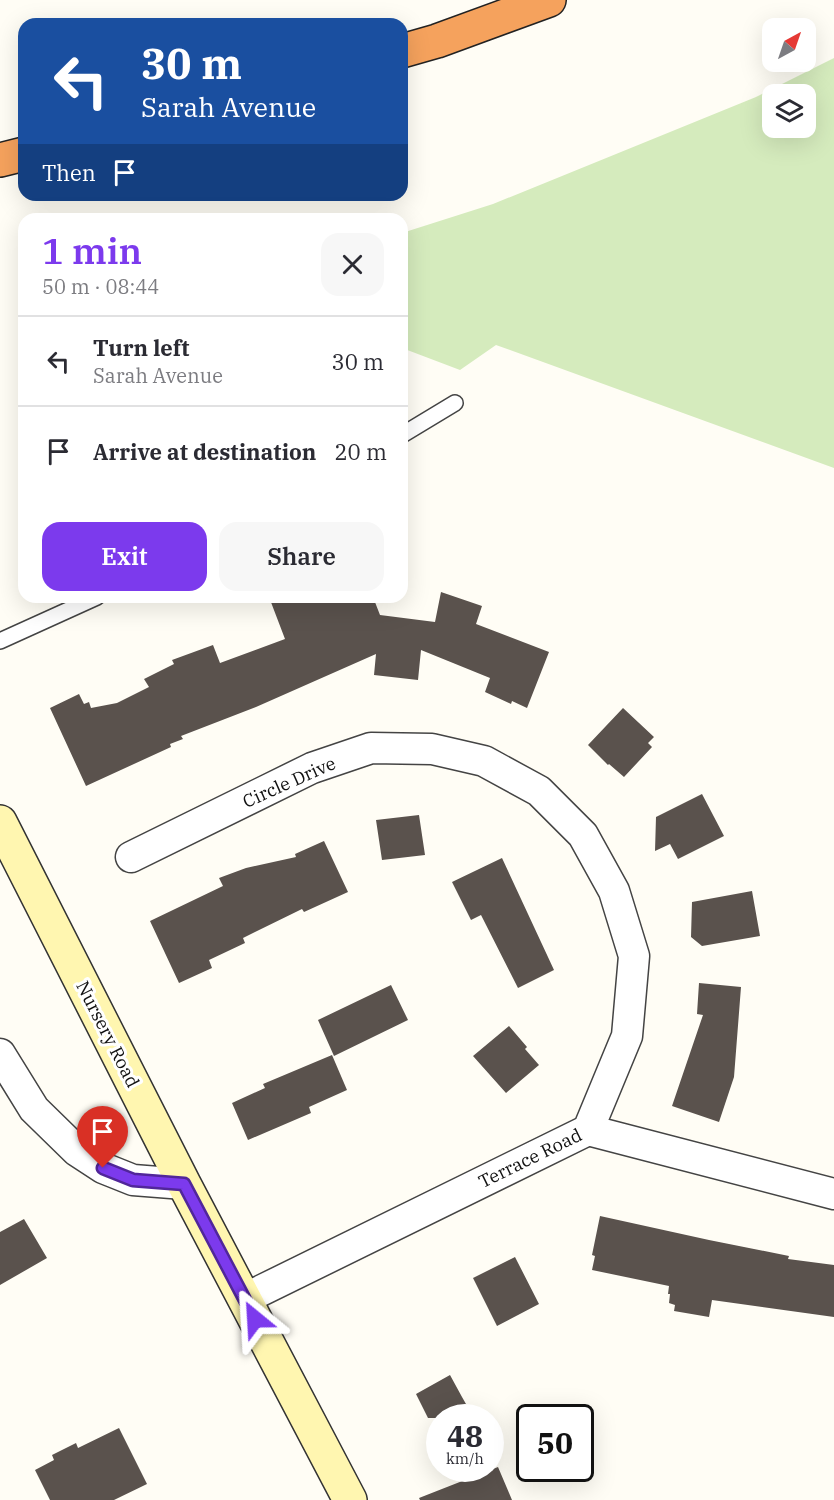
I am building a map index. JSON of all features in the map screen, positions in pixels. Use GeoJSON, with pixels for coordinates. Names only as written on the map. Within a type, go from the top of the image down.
{"type":"FeatureCollection","features":[{"type":"Feature","properties":{"kind":"highway"},"geometry":{"type":"LineString","coordinates":[[408,49],[549,0]]}},
{"type":"Feature","properties":{"kind":"highway"},"geometry":{"type":"LineString","coordinates":[[0,160],[18,156]]}},
{"type":"Feature","properties":{"kind":"main road","name":"Nursery Road"},"geometry":{"type":"LineString","coordinates":[[0,822],[184,1184],[350,1500]]}},
{"type":"Feature","properties":{"kind":"street","name":"Circle Drive"},"geometry":{"type":"LineString","coordinates":[[131,857],[312,768],[371,748],[432,749],[484,761],[539,792],[583,835],[614,891],[634,956],[627,1036],[588,1130]]}},
{"type":"Feature","properties":{"kind":"street"},"geometry":{"type":"LineString","coordinates":[[0,1054],[34,1109],[77,1151],[103,1168],[133,1180],[184,1184]]}},
{"type":"Feature","properties":{"kind":"street","name":"Terrace Road"},"geometry":{"type":"LineString","coordinates":[[244,1299],[588,1130],[834,1194]]}},
{"type":"Feature","properties":{"kind":"lane"},"geometry":{"type":"LineString","coordinates":[[408,431],[455,403]]}},
{"type":"Feature","properties":{"kind":"lane"},"geometry":{"type":"LineString","coordinates":[[0,641],[84,603]]}},
{"type":"Feature","properties":{"kind":"green space"},"geometry":{"type":"Polygon","coordinates":[[[834,58],[834,468],[496,345],[460,370],[408,350],[408,231],[493,204],[762,94],[762,138],[816,138],[816,84],[782,84],[806,72],[816,72],[816,67],[834,58]]]}},
{"type":"Feature","properties":{"kind":"building"},"geometry":{"type":"Polygon","coordinates":[[[441,592],[482,606],[476,624],[549,652],[527,708],[512,701],[511,704],[485,692],[490,678],[421,650],[418,680],[374,675],[376,654],[256,707],[181,736],[183,739],[170,744],[171,747],[86,786],[50,708],[79,694],[84,704],[89,702],[91,708],[117,703],[149,687],[144,679],[174,664],[172,660],[213,645],[220,663],[285,639],[271,603],[375,603],[380,615],[435,622],[441,592]]]}},
{"type":"Feature","properties":{"kind":"building"},"geometry":{"type":"Polygon","coordinates":[[[623,708],[654,737],[648,743],[652,747],[624,777],[588,745],[623,708]]]}},
{"type":"Feature","properties":{"kind":"building"},"geometry":{"type":"Polygon","coordinates":[[[702,794],[724,836],[678,859],[670,844],[655,851],[656,817],[702,794]]]}},
{"type":"Feature","properties":{"kind":"building"},"geometry":{"type":"Polygon","coordinates":[[[419,815],[425,855],[382,860],[376,820],[419,815]]]}},
{"type":"Feature","properties":{"kind":"building"},"geometry":{"type":"Polygon","coordinates":[[[324,841],[348,892],[304,912],[302,909],[243,938],[245,943],[209,960],[212,968],[179,983],[150,921],[223,886],[219,878],[246,868],[296,857],[295,854],[324,841]]]}},
{"type":"Feature","properties":{"kind":"building"},"geometry":{"type":"Polygon","coordinates":[[[502,858],[554,970],[518,988],[481,915],[471,920],[452,882],[502,858]]]}},
{"type":"Feature","properties":{"kind":"building"},"geometry":{"type":"Polygon","coordinates":[[[752,891],[760,936],[702,946],[691,937],[692,902],[752,891]]]}},
{"type":"Feature","properties":{"kind":"building"},"geometry":{"type":"Polygon","coordinates":[[[699,983],[741,987],[734,1077],[719,1122],[672,1106],[703,1015],[697,1014],[699,983]]]}},
{"type":"Feature","properties":{"kind":"building"},"geometry":{"type":"Polygon","coordinates":[[[391,985],[408,1020],[334,1056],[318,1020],[391,985]]]}},
{"type":"Feature","properties":{"kind":"building"},"geometry":{"type":"Polygon","coordinates":[[[509,1026],[539,1065],[506,1093],[473,1056],[509,1026]]]}},
{"type":"Feature","properties":{"kind":"building"},"geometry":{"type":"Polygon","coordinates":[[[332,1055],[347,1090],[309,1107],[311,1113],[248,1140],[232,1103],[265,1088],[263,1084],[332,1055]]]}},
{"type":"Feature","properties":{"kind":"building"},"geometry":{"type":"Polygon","coordinates":[[[600,1216],[789,1256],[788,1259],[834,1265],[834,1317],[712,1300],[709,1317],[674,1311],[675,1305],[669,1303],[669,1286],[592,1270],[595,1256],[592,1255],[600,1216]]]}},
{"type":"Feature","properties":{"kind":"building"},"geometry":{"type":"Polygon","coordinates":[[[24,1219],[47,1258],[0,1285],[0,1232],[24,1219]]]}},
{"type":"Feature","properties":{"kind":"building"},"geometry":{"type":"Polygon","coordinates":[[[515,1257],[539,1304],[497,1326],[473,1278],[515,1257]]]}},
{"type":"Feature","properties":{"kind":"building"},"geometry":{"type":"Polygon","coordinates":[[[450,1375],[466,1404],[426,1404],[426,1414],[416,1394],[450,1375]]]}},
{"type":"Feature","properties":{"kind":"building"},"geometry":{"type":"Polygon","coordinates":[[[119,1428],[147,1484],[114,1500],[50,1500],[35,1470],[54,1460],[52,1455],[76,1443],[78,1448],[119,1428]]]}},
{"type":"Feature","properties":{"kind":"building"},"geometry":{"type":"Polygon","coordinates":[[[504,1481],[512,1500],[420,1500],[419,1498],[460,1482],[504,1481]]]}},
{"type":"Feature","properties":{"kind":"route"},"geometry":{"type":"LineString","coordinates":[[103,1168],[133,1180],[184,1184],[255,1319]]}}]}
